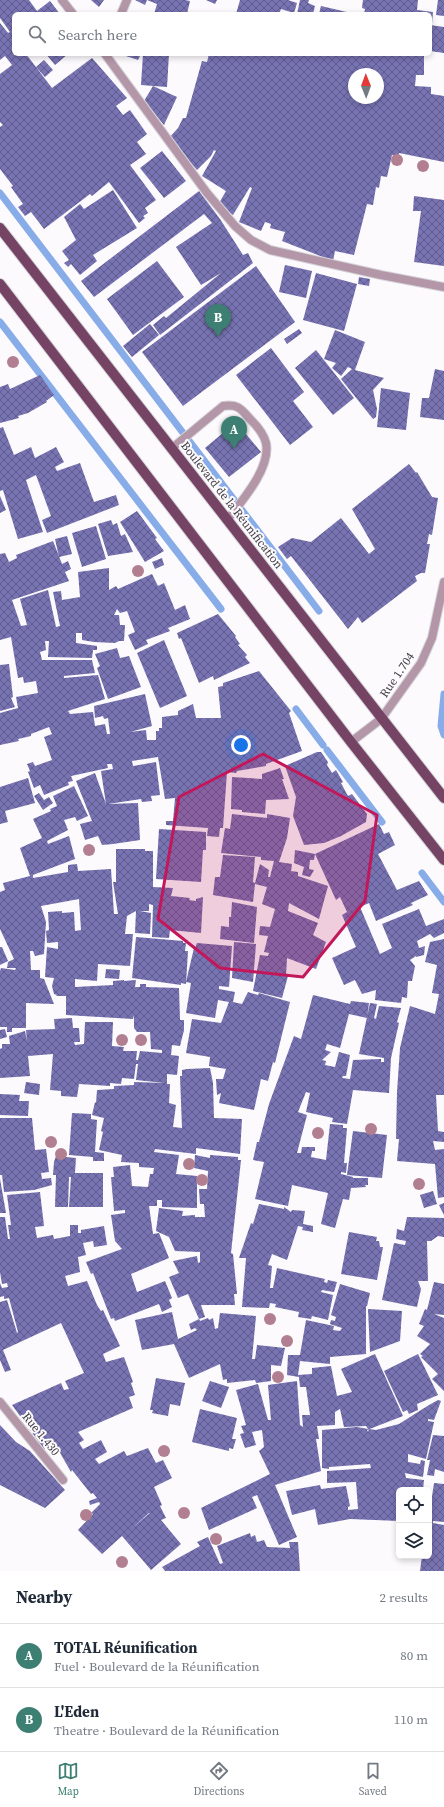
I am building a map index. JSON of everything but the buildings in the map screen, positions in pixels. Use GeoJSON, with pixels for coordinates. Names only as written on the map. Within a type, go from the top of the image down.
{"type":"FeatureCollection","features":[{"type":"Feature","properties":{"kind":"main road","name":"Boulevard de la Réunification"},"geometry":{"type":"LineString","coordinates":[[0,228],[444,798]]}},
{"type":"Feature","properties":{"kind":"main road"},"geometry":{"type":"LineString","coordinates":[[0,284],[351,742],[444,860]]}},
{"type":"Feature","properties":{"kind":"street"},"geometry":{"type":"LineString","coordinates":[[62,0],[71,12]]}},
{"type":"Feature","properties":{"kind":"street"},"geometry":{"type":"LineString","coordinates":[[122,12],[127,0]]}},
{"type":"Feature","properties":{"kind":"street"},"geometry":{"type":"LineString","coordinates":[[106,56],[207,193],[235,226],[250,240],[270,250],[381,275],[444,287]]}},
{"type":"Feature","properties":{"kind":"street"},"geometry":{"type":"LineString","coordinates":[[171,449],[223,406],[231,405],[239,407],[255,424],[266,441],[265,456],[254,485],[227,520]]}},
{"type":"Feature","properties":{"kind":"street","name":"Rue 1.704"},"geometry":{"type":"LineString","coordinates":[[351,742],[381,719],[421,663],[432,638],[444,582]]}},
{"type":"Feature","properties":{"kind":"street","name":"Rue 1.430"},"geometry":{"type":"LineString","coordinates":[[0,1402],[63,1480]]}},
{"type":"Feature","properties":{"kind":"highlighted area"},"geometry":{"type":"Polygon","coordinates":[[[263,754],[377,815],[365,901],[303,977],[220,968],[158,919],[179,797],[263,754]]]}},
{"type":"Feature","properties":{"kind":"waterway"},"geometry":{"type":"LineString","coordinates":[[0,193],[319,611]]}},
{"type":"Feature","properties":{"kind":"waterway"},"geometry":{"type":"LineString","coordinates":[[0,322],[221,609]]}},
{"type":"Feature","properties":{"kind":"waterway"},"geometry":{"type":"LineString","coordinates":[[444,694],[441,726],[444,735]]}},
{"type":"Feature","properties":{"kind":"waterway"},"geometry":{"type":"LineString","coordinates":[[296,709],[323,745]]}},
{"type":"Feature","properties":{"kind":"waterway"},"geometry":{"type":"LineString","coordinates":[[327,750],[382,822]]}},
{"type":"Feature","properties":{"kind":"waterway"},"geometry":{"type":"LineString","coordinates":[[422,873],[444,902]]}},
{"type":"Feature","properties":{"kind":"place","name":"L'Eden"},"geometry":{"type":"Point","coordinates":[218,337]}},
{"type":"Feature","properties":{"kind":"place","name":"TOTAL Réunification"},"geometry":{"type":"Point","coordinates":[234,449]}}]}
